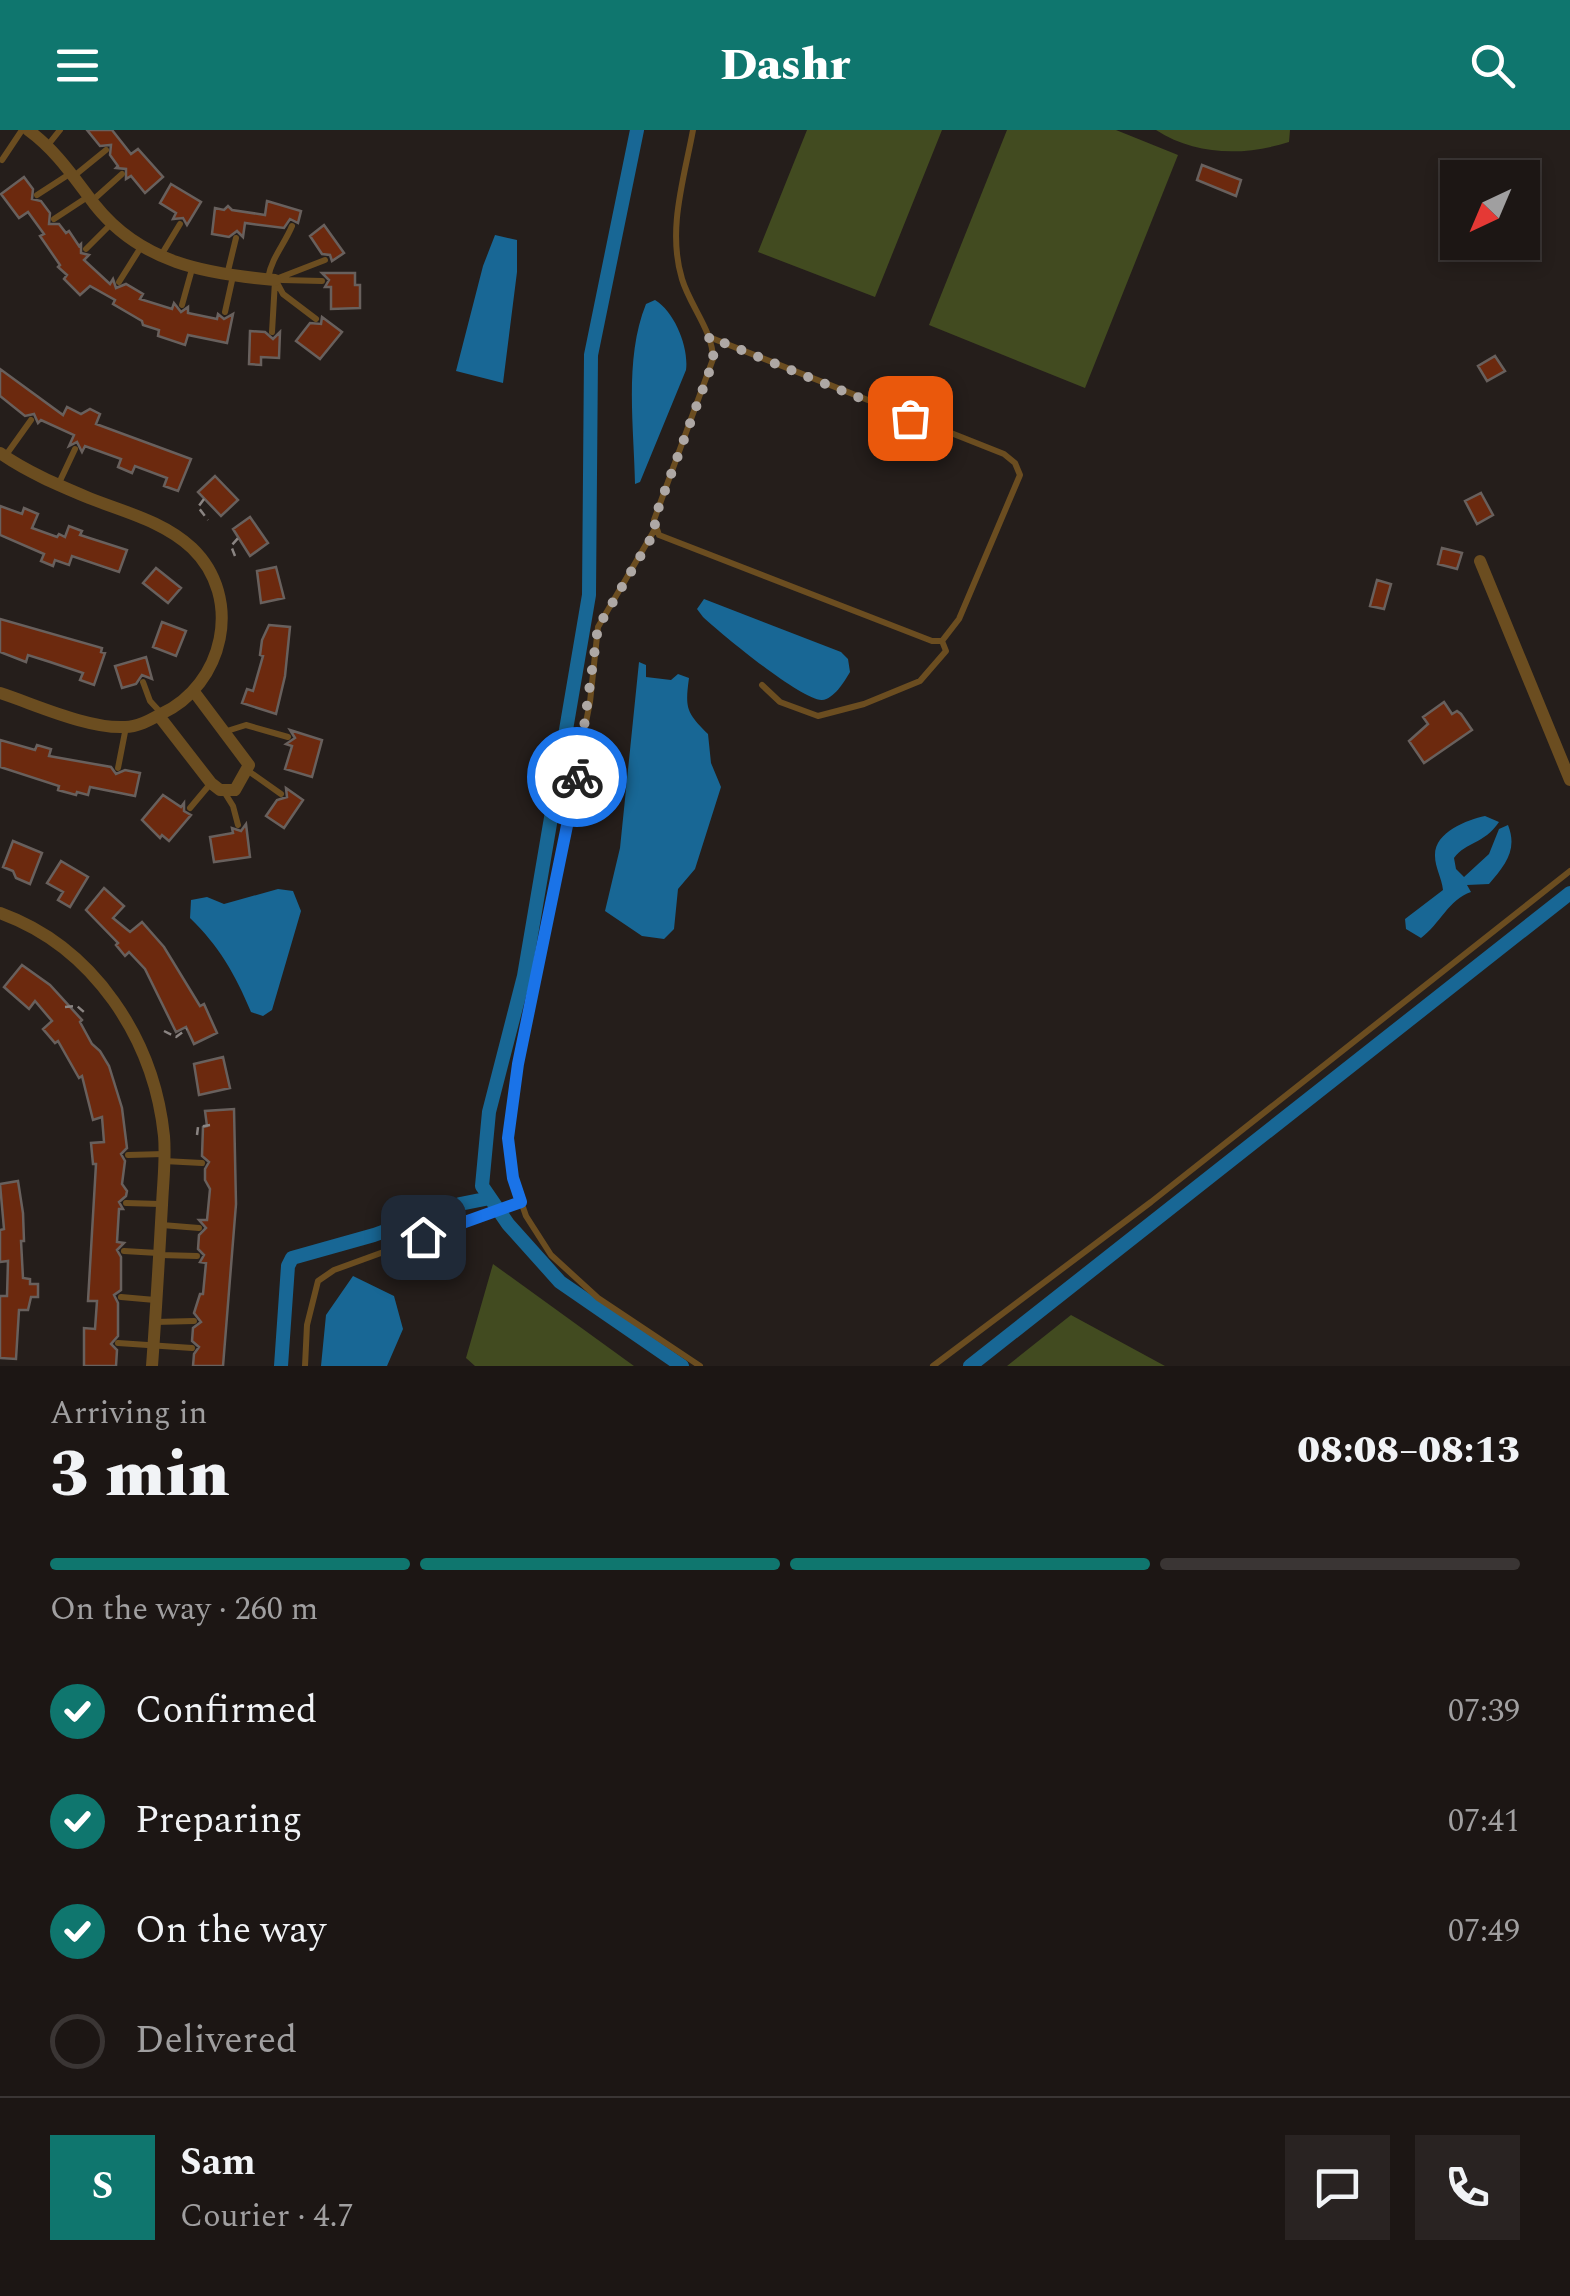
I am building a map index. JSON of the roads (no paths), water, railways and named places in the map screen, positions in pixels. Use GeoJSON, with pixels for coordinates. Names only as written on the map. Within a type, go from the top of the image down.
{"type":"FeatureCollection","features":[{"type":"Feature","properties":{"kind":"street"},"geometry":{"type":"LineString","coordinates":[[25,130],[48,146],[112,223],[141,247],[192,268],[272,280]]}},
{"type":"Feature","properties":{"kind":"street"},"geometry":{"type":"LineString","coordinates":[[0,693],[98,725],[126,727],[178,707],[195,693],[212,665],[222,618],[218,589],[209,568],[190,546],[159,525],[58,484],[3,455]]}},
{"type":"Feature","properties":{"kind":"street"},"geometry":{"type":"LineString","coordinates":[[1480,561],[1570,780]]}},
{"type":"Feature","properties":{"kind":"street"},"geometry":{"type":"LineString","coordinates":[[160,715],[217,787],[234,790],[249,765],[195,693]]}},
{"type":"Feature","properties":{"kind":"street"},"geometry":{"type":"LineString","coordinates":[[0,913],[77,959],[113,996],[146,1057],[158,1097],[164,1158],[152,1366]]}},
{"type":"Feature","properties":{"kind":"lane"},"geometry":{"type":"LineString","coordinates":[[2,160],[25,130]]}},
{"type":"Feature","properties":{"kind":"lane"},"geometry":{"type":"LineString","coordinates":[[48,146],[60,130]]}},
{"type":"Feature","properties":{"kind":"lane"},"geometry":{"type":"LineString","coordinates":[[693,130],[674,244],[692,306],[709,337],[714,359],[654,520],[658,535],[932,641],[942,641]]}},
{"type":"Feature","properties":{"kind":"lane"},"geometry":{"type":"LineString","coordinates":[[38,195],[106,150]]}},
{"type":"Feature","properties":{"kind":"lane"},"geometry":{"type":"LineString","coordinates":[[54,219],[122,174]]}},
{"type":"Feature","properties":{"kind":"lane"},"geometry":{"type":"LineString","coordinates":[[86,248],[112,223]]}},
{"type":"Feature","properties":{"kind":"lane"},"geometry":{"type":"LineString","coordinates":[[160,257],[180,224]]}},
{"type":"Feature","properties":{"kind":"lane"},"geometry":{"type":"LineString","coordinates":[[272,332],[272,258],[292,226]]}},
{"type":"Feature","properties":{"kind":"lane"},"geometry":{"type":"LineString","coordinates":[[225,312],[236,238]]}},
{"type":"Feature","properties":{"kind":"lane"},"geometry":{"type":"LineString","coordinates":[[118,282],[141,247]]}},
{"type":"Feature","properties":{"kind":"lane"},"geometry":{"type":"LineString","coordinates":[[272,280],[324,260]]}},
{"type":"Feature","properties":{"kind":"lane"},"geometry":{"type":"LineString","coordinates":[[182,305],[192,268]]}},
{"type":"Feature","properties":{"kind":"lane"},"geometry":{"type":"LineString","coordinates":[[272,280],[322,281]]}},
{"type":"Feature","properties":{"kind":"lane"},"geometry":{"type":"LineString","coordinates":[[272,280],[316,320]]}},
{"type":"Feature","properties":{"kind":"lane"},"geometry":{"type":"LineString","coordinates":[[709,337],[1016,462],[1020,474],[959,619],[942,641]]}},
{"type":"Feature","properties":{"kind":"lane"},"geometry":{"type":"LineString","coordinates":[[3,455],[31,420]]}},
{"type":"Feature","properties":{"kind":"lane"},"geometry":{"type":"LineString","coordinates":[[58,484],[75,449]]}},
{"type":"Feature","properties":{"kind":"lane"},"geometry":{"type":"LineString","coordinates":[[656,530],[598,627],[587,721],[518,1064],[508,1138],[520,1202],[550,1256],[598,1298],[700,1366]]}},
{"type":"Feature","properties":{"kind":"lane"},"geometry":{"type":"LineString","coordinates":[[762,685],[780,702],[818,716],[864,704],[920,681],[946,651],[942,641]]}},
{"type":"Feature","properties":{"kind":"lane"},"geometry":{"type":"LineString","coordinates":[[143,682],[160,715]]}},
{"type":"Feature","properties":{"kind":"lane"},"geometry":{"type":"LineString","coordinates":[[224,732],[246,726],[288,737]]}},
{"type":"Feature","properties":{"kind":"lane"},"geometry":{"type":"LineString","coordinates":[[118,768],[126,727]]}},
{"type":"Feature","properties":{"kind":"lane"},"geometry":{"type":"LineString","coordinates":[[247,770],[281,794]]}},
{"type":"Feature","properties":{"kind":"lane"},"geometry":{"type":"LineString","coordinates":[[190,808],[217,787],[232,806],[238,825]]}},
{"type":"Feature","properties":{"kind":"lane"},"geometry":{"type":"LineString","coordinates":[[932,1366],[1152,1202],[1570,872]]}},
{"type":"Feature","properties":{"kind":"lane"},"geometry":{"type":"LineString","coordinates":[[128,1155],[202,1163]]}},
{"type":"Feature","properties":{"kind":"lane"},"geometry":{"type":"LineString","coordinates":[[305,1366],[307,1325],[318,1281],[334,1270],[520,1202]]}},
{"type":"Feature","properties":{"kind":"lane"},"geometry":{"type":"LineString","coordinates":[[126,1203],[162,1204]]}},
{"type":"Feature","properties":{"kind":"lane"},"geometry":{"type":"LineString","coordinates":[[162,1225],[199,1228]]}},
{"type":"Feature","properties":{"kind":"lane"},"geometry":{"type":"LineString","coordinates":[[124,1251],[197,1256]]}},
{"type":"Feature","properties":{"kind":"lane"},"geometry":{"type":"LineString","coordinates":[[121,1297],[157,1300]]}},
{"type":"Feature","properties":{"kind":"lane"},"geometry":{"type":"LineString","coordinates":[[155,1322],[194,1321]]}},
{"type":"Feature","properties":{"kind":"lane"},"geometry":{"type":"LineString","coordinates":[[118,1344],[192,1348]]}},
{"type":"Feature","properties":{"kind":"water"},"geometry":{"type":"Polygon","coordinates":[[[495,235],[517,240],[517,272],[503,383],[456,371],[495,235]]]}},
{"type":"Feature","properties":{"kind":"water"},"geometry":{"type":"Polygon","coordinates":[[[655,300],[669,313],[679,331],[686,370],[640,482],[635,484],[635,347],[646,304],[655,300]]]}},
{"type":"Feature","properties":{"kind":"water"},"geometry":{"type":"Polygon","coordinates":[[[704,599],[841,652],[848,659],[850,672],[831,697],[822,700],[797,690],[703,617],[697,609],[704,599]]]}},
{"type":"Feature","properties":{"kind":"water"},"geometry":{"type":"Polygon","coordinates":[[[639,662],[646,665],[646,677],[671,680],[678,674],[689,678],[689,709],[708,734],[711,763],[721,787],[695,869],[678,889],[674,929],[664,939],[642,936],[605,911],[620,848],[639,662]]]}},
{"type":"Feature","properties":{"kind":"water"},"geometry":{"type":"Polygon","coordinates":[[[1485,816],[1499,822],[1454,858],[1456,869],[1464,877],[1489,854],[1499,829],[1508,825],[1511,850],[1500,870],[1489,884],[1467,885],[1471,892],[1457,900],[1421,938],[1406,929],[1405,919],[1443,890],[1435,856],[1440,840],[1461,824],[1485,816]]]}},
{"type":"Feature","properties":{"kind":"water"},"geometry":{"type":"Polygon","coordinates":[[[278,889],[293,891],[301,911],[272,1010],[263,1016],[251,1012],[225,961],[190,918],[191,900],[207,897],[224,904],[278,889]]]}},
{"type":"Feature","properties":{"kind":"water"},"geometry":{"type":"Polygon","coordinates":[[[353,1276],[394,1296],[403,1329],[387,1366],[321,1366],[326,1315],[353,1276]]]}},
{"type":"Feature","properties":{"kind":"waterway"},"geometry":{"type":"LineString","coordinates":[[637,130],[591,355],[589,595],[524,976],[489,1112],[482,1186],[508,1224],[560,1282],[682,1366]]}},
{"type":"Feature","properties":{"kind":"waterway"},"geometry":{"type":"LineString","coordinates":[[970,1366],[1570,893]]}},
{"type":"Feature","properties":{"kind":"waterway"},"geometry":{"type":"LineString","coordinates":[[281,1366],[288,1266],[292,1258],[490,1198]]}}]}
